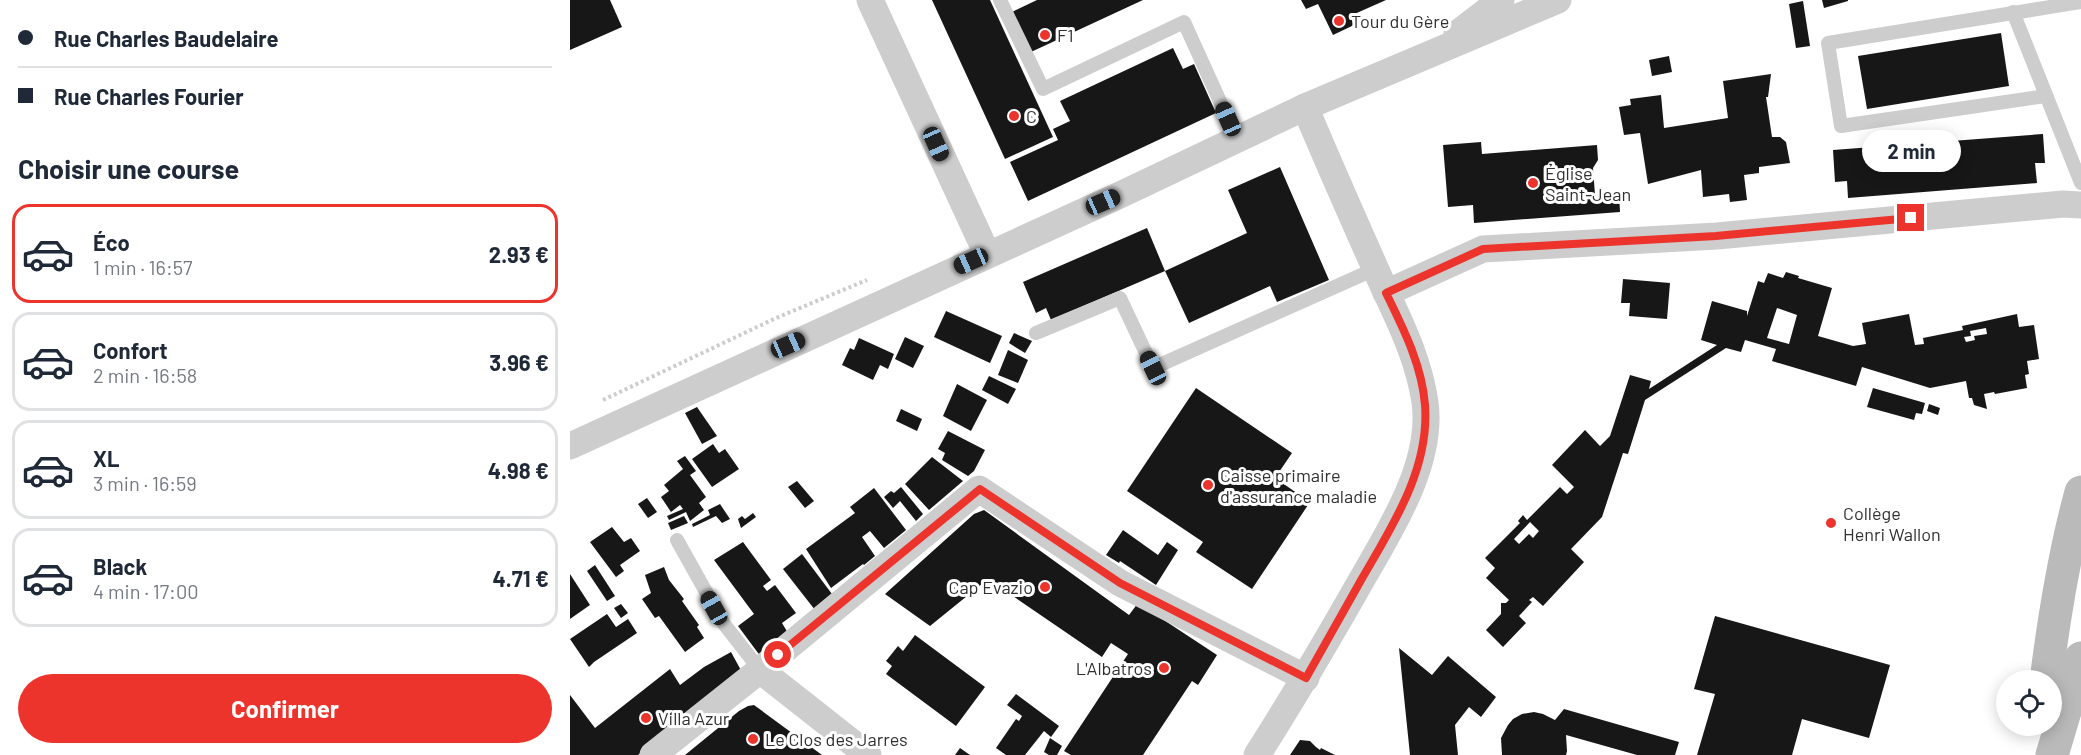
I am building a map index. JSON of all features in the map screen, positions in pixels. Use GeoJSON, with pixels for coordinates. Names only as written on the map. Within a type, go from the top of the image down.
{"type":"FeatureCollection","features":[{"type":"Feature","properties":{"kind":"main road"},"geometry":{"type":"LineString","coordinates":[[2047,670],[2056,604],[2069,536],[2081,492]]}},
{"type":"Feature","properties":{"kind":"main road"},"geometry":{"type":"LineString","coordinates":[[2052,755],[2081,658]]}},
{"type":"Feature","properties":{"kind":"main road"},"geometry":{"type":"LineString","coordinates":[[2037,755],[2039,736]]}},
{"type":"Feature","properties":{"kind":"street"},"geometry":{"type":"LineString","coordinates":[[870,0],[987,254]]}},
{"type":"Feature","properties":{"kind":"street"},"geometry":{"type":"LineString","coordinates":[[570,446],[1122,194],[1305,107],[1429,54],[1508,7],[1558,0]]}},
{"type":"Feature","properties":{"kind":"street"},"geometry":{"type":"LineString","coordinates":[[1257,755],[1306,678],[1405,501],[1418,466],[1425,437],[1425,404],[1418,367],[1404,330],[1305,107]]}},
{"type":"Feature","properties":{"kind":"street"},"geometry":{"type":"LineString","coordinates":[[1386,293],[1483,249],[1716,236],[2063,204],[2081,205]]}},
{"type":"Feature","properties":{"kind":"street"},"geometry":{"type":"LineString","coordinates":[[653,755],[980,489],[1120,583],[1306,678]]}},
{"type":"Feature","properties":{"kind":"street"},"geometry":{"type":"LineString","coordinates":[[760,670],[868,755]]}},
{"type":"Feature","properties":{"kind":"lane"},"geometry":{"type":"LineString","coordinates":[[1000,0],[1043,89],[1184,22],[1237,139]]}},
{"type":"Feature","properties":{"kind":"lane"},"geometry":{"type":"LineString","coordinates":[[2046,96],[1841,126],[1828,43],[2081,2]]}},
{"type":"Feature","properties":{"kind":"lane"},"geometry":{"type":"LineString","coordinates":[[2013,12],[2081,183]]}},
{"type":"Feature","properties":{"kind":"lane"},"geometry":{"type":"LineString","coordinates":[[1036,333],[1120,298],[1153,368],[1375,269]]}},
{"type":"Feature","properties":{"kind":"lane"},"geometry":{"type":"LineString","coordinates":[[677,540],[724,624],[760,670]]}},
{"type":"Feature","properties":{"kind":"path"},"geometry":{"type":"LineString","coordinates":[[601,401],[776,318]]}},
{"type":"Feature","properties":{"kind":"building"},"geometry":{"type":"Polygon","coordinates":[[[570,0],[610,0],[622,27],[570,50],[570,0]]]}},
{"type":"Feature","properties":{"kind":"building"},"geometry":{"type":"Polygon","coordinates":[[[932,0],[990,0],[1053,137],[1005,159],[932,0]]]}},
{"type":"Feature","properties":{"kind":"building","name":"F1"},"geometry":{"type":"Polygon","coordinates":[[[1037,0],[1143,0],[1031,52],[1012,12],[1037,0]]]}},
{"type":"Feature","properties":{"kind":"building","name":"Tour du Gère"},"geometry":{"type":"Polygon","coordinates":[[[1301,0],[1386,0],[1350,16],[1354,25],[1333,35],[1318,4],[1306,9],[1301,0]]]}},
{"type":"Feature","properties":{"kind":"building"},"geometry":{"type":"Polygon","coordinates":[[[1822,0],[1848,0],[1848,1],[1824,8],[1822,0]]]}},
{"type":"Feature","properties":{"kind":"building"},"geometry":{"type":"Polygon","coordinates":[[[1803,1],[1810,46],[1796,48],[1789,4],[1803,1]]]}},
{"type":"Feature","properties":{"kind":"building"},"geometry":{"type":"Polygon","coordinates":[[[2001,33],[2009,86],[1867,109],[1858,56],[2001,33]]]}},
{"type":"Feature","properties":{"kind":"building"},"geometry":{"type":"Polygon","coordinates":[[[1173,48],[1183,69],[1194,64],[1216,113],[1028,201],[1010,162],[1058,140],[1053,129],[1070,121],[1060,101],[1173,48]]]}},
{"type":"Feature","properties":{"kind":"building"},"geometry":{"type":"Polygon","coordinates":[[[1669,56],[1672,72],[1652,76],[1649,60],[1669,56]]]}},
{"type":"Feature","properties":{"kind":"building"},"geometry":{"type":"Polygon","coordinates":[[[1771,74],[1768,97],[1766,97],[1772,137],[1780,137],[1786,142],[1790,163],[1759,167],[1759,173],[1744,175],[1747,200],[1730,202],[1729,194],[1703,197],[1701,170],[1648,184],[1640,133],[1624,135],[1619,107],[1631,105],[1630,99],[1661,95],[1664,128],[1728,118],[1723,81],[1771,74]]]}},
{"type":"Feature","properties":{"kind":"building"},"geometry":{"type":"Polygon","coordinates":[[[2043,134],[2045,163],[2035,163],[2037,183],[1848,198],[1847,181],[1835,182],[1833,150],[2043,134]]]}},
{"type":"Feature","properties":{"kind":"building","name":"Église Saint-Jean"},"geometry":{"type":"Polygon","coordinates":[[[1481,142],[1482,154],[1597,145],[1598,160],[1593,168],[1595,195],[1619,193],[1620,212],[1474,223],[1473,205],[1448,207],[1443,145],[1481,142]]]}},
{"type":"Feature","properties":{"kind":"building"},"geometry":{"type":"Polygon","coordinates":[[[1280,167],[1329,280],[1277,302],[1270,286],[1189,323],[1165,271],[1247,233],[1228,190],[1280,167]]]}},
{"type":"Feature","properties":{"kind":"building"},"geometry":{"type":"Polygon","coordinates":[[[1147,228],[1165,271],[1051,320],[1046,308],[1036,313],[1023,282],[1147,228]]]}},
{"type":"Feature","properties":{"kind":"building"},"geometry":{"type":"Polygon","coordinates":[[[1786,272],[1832,288],[1818,336],[1853,346],[1866,344],[1862,323],[1909,314],[1915,345],[1924,344],[1923,338],[1963,330],[1962,326],[2017,314],[2019,327],[2034,325],[2039,359],[2027,361],[2029,374],[2025,375],[2027,388],[1984,394],[1987,409],[1974,405],[1972,398],[1969,398],[1966,381],[1930,388],[1862,367],[1856,386],[1772,361],[1776,349],[1745,340],[1741,352],[1726,348],[1645,400],[1628,454],[1623,453],[1602,517],[1571,549],[1584,562],[1543,606],[1533,597],[1529,600],[1532,602],[1519,616],[1526,623],[1503,647],[1486,630],[1501,614],[1501,603],[1509,600],[1486,578],[1495,568],[1485,558],[1520,523],[1518,521],[1523,515],[1527,520],[1560,487],[1567,494],[1574,487],[1552,465],[1585,430],[1600,446],[1610,436],[1630,375],[1651,381],[1649,389],[1717,345],[1701,340],[1712,301],[1747,311],[1747,316],[1758,281],[1764,283],[1768,273],[1783,278],[1786,272]],[[1777,308],[1767,338],[1789,344],[1797,315],[1777,308]],[[1986,328],[1970,331],[1971,336],[1964,337],[1966,342],[1975,340],[1974,336],[1987,334],[1986,328]],[[1530,522],[1514,539],[1519,544],[1529,534],[1533,538],[1539,531],[1530,522]]]}},
{"type":"Feature","properties":{"kind":"building"},"geometry":{"type":"Polygon","coordinates":[[[1623,279],[1670,283],[1667,319],[1629,316],[1630,303],[1621,303],[1623,279]]]}},
{"type":"Feature","properties":{"kind":"building"},"geometry":{"type":"Polygon","coordinates":[[[946,311],[1002,336],[990,363],[934,337],[946,311]]]}},
{"type":"Feature","properties":{"kind":"building"},"geometry":{"type":"Polygon","coordinates":[[[1014,333],[1032,341],[1025,353],[1009,343],[1014,333]]]}},
{"type":"Feature","properties":{"kind":"building"},"geometry":{"type":"Polygon","coordinates":[[[905,337],[924,346],[913,368],[895,359],[905,337]]]}},
{"type":"Feature","properties":{"kind":"building"},"geometry":{"type":"Polygon","coordinates":[[[859,338],[894,354],[888,369],[880,365],[873,380],[842,365],[850,348],[854,350],[859,338]]]}},
{"type":"Feature","properties":{"kind":"building"},"geometry":{"type":"Polygon","coordinates":[[[1008,350],[1028,360],[1018,383],[998,375],[1008,350]]]}},
{"type":"Feature","properties":{"kind":"building"},"geometry":{"type":"Polygon","coordinates":[[[989,376],[1016,389],[1008,404],[982,390],[989,376]]]}},
{"type":"Feature","properties":{"kind":"building"},"geometry":{"type":"Polygon","coordinates":[[[957,384],[987,400],[971,431],[943,416],[957,384]]]}},
{"type":"Feature","properties":{"kind":"building","name":"Caisse primaire d'assurance maladie"},"geometry":{"type":"Polygon","coordinates":[[[1196,388],[1292,453],[1275,478],[1310,502],[1252,589],[1196,552],[1203,542],[1127,491],[1196,388]]]}},
{"type":"Feature","properties":{"kind":"building"},"geometry":{"type":"Polygon","coordinates":[[[1873,388],[1925,403],[1922,414],[1916,413],[1914,420],[1867,407],[1873,388]]]}},
{"type":"Feature","properties":{"kind":"building"},"geometry":{"type":"Polygon","coordinates":[[[1929,404],[1940,408],[1938,415],[1927,411],[1929,404]]]}},
{"type":"Feature","properties":{"kind":"building"},"geometry":{"type":"Polygon","coordinates":[[[697,407],[717,436],[702,444],[685,413],[697,407]]]}},
{"type":"Feature","properties":{"kind":"building"},"geometry":{"type":"Polygon","coordinates":[[[901,409],[922,419],[917,431],[896,421],[901,409]]]}},
{"type":"Feature","properties":{"kind":"building"},"geometry":{"type":"Polygon","coordinates":[[[948,431],[985,450],[974,471],[968,476],[942,460],[945,453],[938,449],[948,431]]]}},
{"type":"Feature","properties":{"kind":"building"},"geometry":{"type":"Polygon","coordinates":[[[713,444],[719,453],[725,449],[739,469],[712,487],[692,459],[713,444]]]}},
{"type":"Feature","properties":{"kind":"building"},"geometry":{"type":"Polygon","coordinates":[[[685,456],[696,471],[690,475],[706,497],[699,503],[704,510],[690,521],[686,512],[669,520],[667,516],[683,509],[680,505],[671,512],[661,497],[669,491],[664,485],[683,469],[677,461],[685,456]]]}},
{"type":"Feature","properties":{"kind":"building"},"geometry":{"type":"Polygon","coordinates":[[[932,457],[963,481],[929,510],[905,484],[932,457]]]}},
{"type":"Feature","properties":{"kind":"building"},"geometry":{"type":"Polygon","coordinates":[[[797,481],[814,501],[805,508],[788,487],[797,481]]]}},
{"type":"Feature","properties":{"kind":"building"},"geometry":{"type":"Polygon","coordinates":[[[901,487],[923,514],[916,521],[900,501],[893,508],[884,497],[901,487]]]}},
{"type":"Feature","properties":{"kind":"building"},"geometry":{"type":"Polygon","coordinates":[[[874,488],[906,530],[884,548],[870,531],[862,537],[875,556],[831,588],[806,549],[855,513],[850,507],[874,488]]]}},
{"type":"Feature","properties":{"kind":"building"},"geometry":{"type":"Polygon","coordinates":[[[647,498],[657,512],[648,518],[638,504],[647,498]]]}},
{"type":"Feature","properties":{"kind":"building"},"geometry":{"type":"Polygon","coordinates":[[[720,504],[730,519],[722,523],[716,516],[693,527],[692,524],[710,515],[708,510],[720,504]]]}},
{"type":"Feature","properties":{"kind":"building"},"geometry":{"type":"Polygon","coordinates":[[[984,510],[1129,615],[1138,603],[1217,655],[1198,685],[1192,681],[1143,755],[1071,755],[1064,751],[1128,654],[1111,643],[1102,657],[988,579],[930,626],[885,594],[974,514],[984,510]]]}},
{"type":"Feature","properties":{"kind":"building"},"geometry":{"type":"Polygon","coordinates":[[[753,513],[756,517],[741,528],[738,519],[742,516],[745,519],[753,513]]]}},
{"type":"Feature","properties":{"kind":"building"},"geometry":{"type":"Polygon","coordinates":[[[684,516],[688,523],[671,530],[668,523],[684,516]]]}},
{"type":"Feature","properties":{"kind":"building"},"geometry":{"type":"Polygon","coordinates":[[[612,527],[624,542],[631,538],[640,551],[620,565],[624,571],[616,577],[590,542],[612,527]]]}},
{"type":"Feature","properties":{"kind":"building"},"geometry":{"type":"Polygon","coordinates":[[[1123,530],[1158,555],[1167,542],[1178,550],[1156,585],[1120,561],[1119,563],[1106,555],[1123,530]]]}},
{"type":"Feature","properties":{"kind":"building"},"geometry":{"type":"Polygon","coordinates":[[[743,542],[771,580],[763,586],[767,591],[775,585],[796,613],[782,623],[788,633],[761,657],[738,626],[754,614],[714,560],[743,542]]]}},
{"type":"Feature","properties":{"kind":"building"},"geometry":{"type":"Polygon","coordinates":[[[802,554],[832,594],[815,610],[783,569],[802,554]]]}},
{"type":"Feature","properties":{"kind":"building"},"geometry":{"type":"Polygon","coordinates":[[[595,565],[615,596],[607,601],[587,571],[595,565]]]}},
{"type":"Feature","properties":{"kind":"building"},"geometry":{"type":"Polygon","coordinates":[[[664,567],[669,580],[684,599],[682,601],[699,625],[697,627],[704,638],[685,652],[659,616],[655,618],[642,599],[651,593],[645,575],[664,567]]]}},
{"type":"Feature","properties":{"kind":"building"},"geometry":{"type":"Polygon","coordinates":[[[570,574],[590,605],[570,619],[570,574]]]}},
{"type":"Feature","properties":{"kind":"building"},"geometry":{"type":"Polygon","coordinates":[[[621,604],[628,613],[621,618],[614,608],[621,604]]]}},
{"type":"Feature","properties":{"kind":"building"},"geometry":{"type":"Polygon","coordinates":[[[607,614],[616,627],[628,619],[637,633],[589,667],[570,639],[607,614]]]}},
{"type":"Feature","properties":{"kind":"building"},"geometry":{"type":"Polygon","coordinates":[[[1715,616],[1890,665],[1869,738],[1802,719],[1792,755],[1697,755],[1715,694],[1694,689],[1715,616]]]}},
{"type":"Feature","properties":{"kind":"building"},"geometry":{"type":"Polygon","coordinates":[[[915,635],[985,687],[956,726],[886,674],[892,666],[886,661],[898,646],[903,651],[915,635]]]}},
{"type":"Feature","properties":{"kind":"building"},"geometry":{"type":"Polygon","coordinates":[[[1399,648],[1432,675],[1448,656],[1496,697],[1481,717],[1469,707],[1455,725],[1458,755],[1410,755],[1399,648]]]}},
{"type":"Feature","properties":{"kind":"building","name":"Villa Azur"},"geometry":{"type":"Polygon","coordinates":[[[731,652],[743,674],[638,755],[570,755],[570,695],[595,728],[670,669],[680,685],[704,667],[731,652]]]}},
{"type":"Feature","properties":{"kind":"building"},"geometry":{"type":"Polygon","coordinates":[[[1016,694],[1059,726],[1051,737],[1044,731],[1025,755],[1006,755],[996,748],[1016,719],[1019,721],[1022,716],[1007,705],[1016,694]]]}},
{"type":"Feature","properties":{"kind":"building","name":"Le Clos des Jarres"},"geometry":{"type":"Polygon","coordinates":[[[754,705],[822,755],[685,755],[739,711],[754,705]]]}},
{"type":"Feature","properties":{"kind":"building"},"geometry":{"type":"Polygon","coordinates":[[[1564,709],[1679,742],[1675,755],[1637,755],[1566,735],[1566,755],[1502,755],[1501,738],[1513,719],[1522,714],[1534,712],[1555,720],[1564,709]]]}},
{"type":"Feature","properties":{"kind":"building"},"geometry":{"type":"Polygon","coordinates":[[[1050,738],[1062,746],[1057,755],[1044,752],[1050,738]]]}},
{"type":"Feature","properties":{"kind":"building"},"geometry":{"type":"Polygon","coordinates":[[[1300,740],[1310,741],[1320,750],[1321,748],[1335,755],[1290,755],[1300,740]]]}},
{"type":"Feature","properties":{"kind":"building"},"geometry":{"type":"Polygon","coordinates":[[[960,748],[970,755],[955,755],[960,748]]]}},
{"type":"Feature","properties":{"kind":"place","name":"Tour du Gère"},"geometry":{"type":"Point","coordinates":[1339,21]}},
{"type":"Feature","properties":{"kind":"place","name":"F1"},"geometry":{"type":"Point","coordinates":[1045,35]}},
{"type":"Feature","properties":{"kind":"place","name":"C"},"geometry":{"type":"Point","coordinates":[1014,116]}},
{"type":"Feature","properties":{"kind":"place","name":"Église Saint-Jean"},"geometry":{"type":"Point","coordinates":[1533,183]}},
{"type":"Feature","properties":{"kind":"place","name":"Caisse primaire d'assurance maladie"},"geometry":{"type":"Point","coordinates":[1208,485]}},
{"type":"Feature","properties":{"kind":"place","name":"Collège Henri Wallon"},"geometry":{"type":"Point","coordinates":[1831,523]}},
{"type":"Feature","properties":{"kind":"place","name":"Cap Evazio"},"geometry":{"type":"Point","coordinates":[1045,587]}},
{"type":"Feature","properties":{"kind":"place","name":"L'Albatros"},"geometry":{"type":"Point","coordinates":[1164,668]}},
{"type":"Feature","properties":{"kind":"place","name":"Villa Azur"},"geometry":{"type":"Point","coordinates":[646,718]}},
{"type":"Feature","properties":{"kind":"place","name":"Le Clos des Jarres"},"geometry":{"type":"Point","coordinates":[753,739]}},
{"type":"Feature","properties":{"kind":"route"},"geometry":{"type":"LineString","coordinates":[[778,655],[980,489],[1120,583],[1306,678],[1405,501],[1418,466],[1425,437],[1425,404],[1418,367],[1404,330],[1386,293],[1483,249],[1716,236],[1911,218]]}}]}
